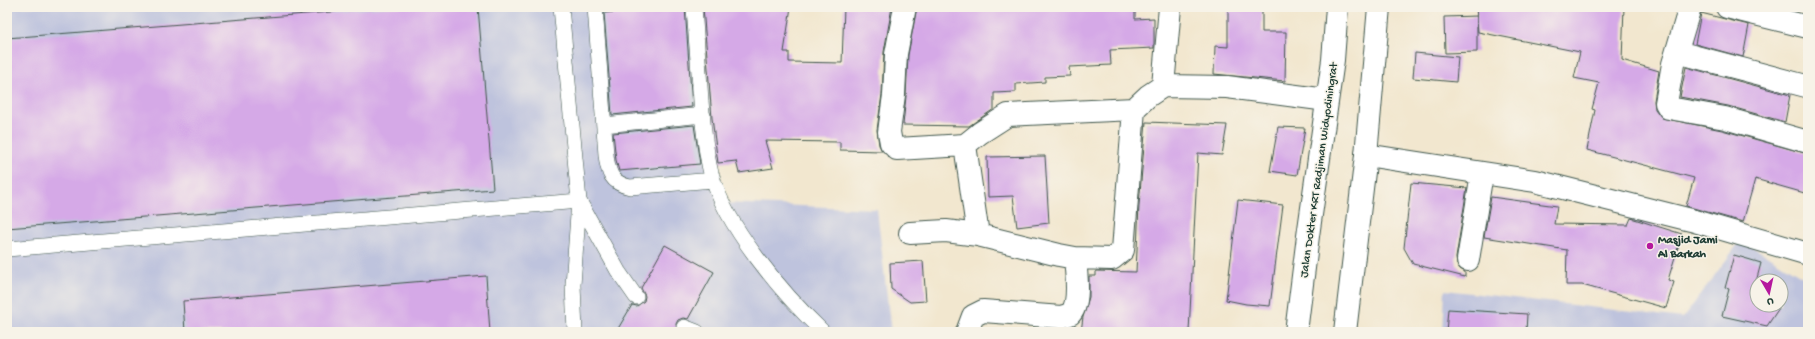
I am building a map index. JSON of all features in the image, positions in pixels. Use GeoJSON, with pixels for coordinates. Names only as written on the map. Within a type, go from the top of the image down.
{"type":"FeatureCollection","features":[{"type":"Feature","properties":{"kind":"street"},"geometry":{"type":"LineString","coordinates":[[905,7],[896,54],[894,95],[889,132],[891,143],[897,148],[965,145],[980,133],[1008,115],[1134,109],[1148,96],[1164,86],[1227,87],[1327,100]]}},
{"type":"Feature","properties":{"kind":"street"},"geometry":{"type":"LineString","coordinates":[[1164,86],[1170,7]]}},
{"type":"Feature","properties":{"kind":"street","name":"Jalan Dokter KRT Radjiman Widyodiningrat"},"geometry":{"type":"LineString","coordinates":[[1296,332],[1333,60],[1337,7]]}},
{"type":"Feature","properties":{"kind":"street"},"geometry":{"type":"LineString","coordinates":[[1344,332],[1366,155],[1379,7]]}},
{"type":"Feature","properties":{"kind":"street"},"geometry":{"type":"LineString","coordinates":[[1690,7],[1677,52],[1666,103],[1669,108],[1725,118],[1808,142]]}},
{"type":"Feature","properties":{"kind":"street"},"geometry":{"type":"LineString","coordinates":[[1727,7],[1808,27]]}},
{"type":"Feature","properties":{"kind":"street"},"geometry":{"type":"LineString","coordinates":[[1677,52],[1806,86]]}},
{"type":"Feature","properties":{"kind":"street"},"geometry":{"type":"LineString","coordinates":[[910,233],[946,231],[978,235],[1075,258],[1112,259],[1123,250],[1134,109]]}},
{"type":"Feature","properties":{"kind":"street"},"geometry":{"type":"LineString","coordinates":[[965,145],[978,235]]}},
{"type":"Feature","properties":{"kind":"street"},"geometry":{"type":"LineString","coordinates":[[1366,155],[1535,181],[1691,220],[1808,254]]}},
{"type":"Feature","properties":{"kind":"street"},"geometry":{"type":"LineString","coordinates":[[1468,260],[1482,173]]}},
{"type":"Feature","properties":{"kind":"street"},"geometry":{"type":"LineString","coordinates":[[967,332],[973,316],[983,311],[1061,317],[1070,314],[1076,306],[1077,278],[1075,258]]}},
{"type":"Feature","properties":{"kind":"lane"},"geometry":{"type":"LineString","coordinates":[[561,7],[578,201],[573,285],[575,332]]}},
{"type":"Feature","properties":{"kind":"lane"},"geometry":{"type":"LineString","coordinates":[[595,7],[608,172],[612,178],[624,185],[638,186],[714,180]]}},
{"type":"Feature","properties":{"kind":"lane"},"geometry":{"type":"LineString","coordinates":[[694,7],[703,115],[714,180],[724,207],[739,232],[799,309],[823,332]]}},
{"type":"Feature","properties":{"kind":"lane"},"geometry":{"type":"LineString","coordinates":[[604,125],[703,115]]}},
{"type":"Feature","properties":{"kind":"lane"},"geometry":{"type":"LineString","coordinates":[[7,249],[578,201]]}},
{"type":"Feature","properties":{"kind":"lane"},"geometry":{"type":"LineString","coordinates":[[578,201],[618,271],[636,297]]}},
{"type":"Feature","properties":{"kind":"shaded area"},"geometry":{"type":"Polygon","coordinates":[[[7,7],[698,7],[723,203],[877,209],[891,332],[7,332],[7,7]]]}},
{"type":"Feature","properties":{"kind":"shaded area"},"geometry":{"type":"Polygon","coordinates":[[[1741,240],[1808,280],[1808,332],[1443,332],[1445,290],[1683,318],[1741,240]]]}},
{"type":"Feature","properties":{"kind":"building"},"geometry":{"type":"Polygon","coordinates":[[[393,7],[478,7],[493,189],[7,228],[7,38],[393,7]]]}},
{"type":"Feature","properties":{"kind":"building"},"geometry":{"type":"Polygon","coordinates":[[[685,7],[692,107],[612,115],[604,13],[685,7]]]}},
{"type":"Feature","properties":{"kind":"building"},"geometry":{"type":"Polygon","coordinates":[[[703,7],[791,7],[784,52],[789,52],[789,62],[842,63],[844,7],[892,7],[884,52],[882,94],[877,130],[879,145],[882,151],[840,150],[840,142],[765,141],[773,168],[739,173],[736,161],[718,163],[712,118],[703,7]]]}},
{"type":"Feature","properties":{"kind":"building"},"geometry":{"type":"Polygon","coordinates":[[[917,7],[1135,7],[1135,19],[1154,18],[1154,48],[1110,50],[1111,65],[1069,67],[1070,76],[1045,77],[1045,82],[1016,84],[1016,92],[994,93],[994,109],[969,126],[903,125],[908,55],[917,7]]]}},
{"type":"Feature","properties":{"kind":"building"},"geometry":{"type":"Polygon","coordinates":[[[1228,7],[1262,7],[1262,32],[1286,32],[1285,81],[1214,74],[1215,46],[1228,47],[1228,7]]]}},
{"type":"Feature","properties":{"kind":"building"},"geometry":{"type":"Polygon","coordinates":[[[1476,7],[1624,7],[1622,60],[1659,71],[1654,101],[1655,109],[1662,118],[1722,130],[1808,154],[1808,194],[1755,179],[1743,222],[1686,206],[1694,178],[1587,150],[1595,110],[1592,109],[1599,83],[1574,78],[1580,52],[1478,32],[1476,7]]]}},
{"type":"Feature","properties":{"kind":"building"},"geometry":{"type":"Polygon","coordinates":[[[1701,13],[1749,25],[1743,57],[1695,44],[1701,13]]]}},
{"type":"Feature","properties":{"kind":"building"},"geometry":{"type":"Polygon","coordinates":[[[1477,16],[1477,52],[1445,53],[1444,17],[1477,16]]]}},
{"type":"Feature","properties":{"kind":"building"},"geometry":{"type":"Polygon","coordinates":[[[1415,53],[1458,57],[1456,82],[1413,78],[1415,53]]]}},
{"type":"Feature","properties":{"kind":"building"},"geometry":{"type":"Polygon","coordinates":[[[1686,67],[1790,95],[1785,122],[1728,106],[1680,97],[1686,67]]]}},
{"type":"Feature","properties":{"kind":"building"},"geometry":{"type":"Polygon","coordinates":[[[1146,122],[1227,125],[1222,155],[1198,153],[1189,332],[1081,332],[1083,317],[1089,297],[1089,276],[1096,276],[1096,271],[1136,272],[1139,205],[1146,122]]]}},
{"type":"Feature","properties":{"kind":"building"},"geometry":{"type":"Polygon","coordinates":[[[694,125],[700,164],[619,171],[616,160],[613,133],[694,125]]]}},
{"type":"Feature","properties":{"kind":"building"},"geometry":{"type":"Polygon","coordinates":[[[1278,127],[1305,128],[1297,175],[1270,171],[1278,127]]]}},
{"type":"Feature","properties":{"kind":"building"},"geometry":{"type":"Polygon","coordinates":[[[1045,156],[1049,223],[1017,227],[1013,196],[988,197],[987,157],[1045,156]]]}},
{"type":"Feature","properties":{"kind":"building"},"geometry":{"type":"Polygon","coordinates":[[[1411,183],[1467,188],[1456,258],[1457,265],[1465,272],[1465,277],[1413,264],[1404,248],[1411,183]]]}},
{"type":"Feature","properties":{"kind":"building"},"geometry":{"type":"Polygon","coordinates":[[[1491,197],[1557,206],[1554,224],[1628,225],[1631,218],[1682,234],[1668,280],[1674,282],[1666,308],[1582,285],[1566,285],[1567,250],[1484,237],[1491,197]]]}},
{"type":"Feature","properties":{"kind":"building"},"geometry":{"type":"Polygon","coordinates":[[[1238,200],[1283,205],[1270,306],[1246,304],[1226,300],[1238,200]]]}},
{"type":"Feature","properties":{"kind":"building"},"geometry":{"type":"Polygon","coordinates":[[[665,245],[714,272],[688,319],[683,318],[678,320],[676,324],[677,332],[616,332],[632,305],[637,306],[644,301],[645,296],[641,288],[665,245]]]}},
{"type":"Feature","properties":{"kind":"building"},"geometry":{"type":"Polygon","coordinates":[[[1734,255],[1761,263],[1758,273],[1749,273],[1749,313],[1776,313],[1767,326],[1722,316],[1729,289],[1725,288],[1734,255]]]}},
{"type":"Feature","properties":{"kind":"building"},"geometry":{"type":"Polygon","coordinates":[[[923,261],[926,301],[910,302],[891,289],[890,263],[923,261]]]}},
{"type":"Feature","properties":{"kind":"building"},"geometry":{"type":"Polygon","coordinates":[[[486,276],[490,332],[185,332],[183,301],[486,276]]]}},
{"type":"Feature","properties":{"kind":"building"},"geometry":{"type":"Polygon","coordinates":[[[1448,309],[1527,314],[1526,332],[1446,332],[1448,309]]]}},
{"type":"Feature","properties":{"kind":"place","name":"Masjid Jami Al Barkah"},"geometry":{"type":"Point","coordinates":[1650,246]}}]}
